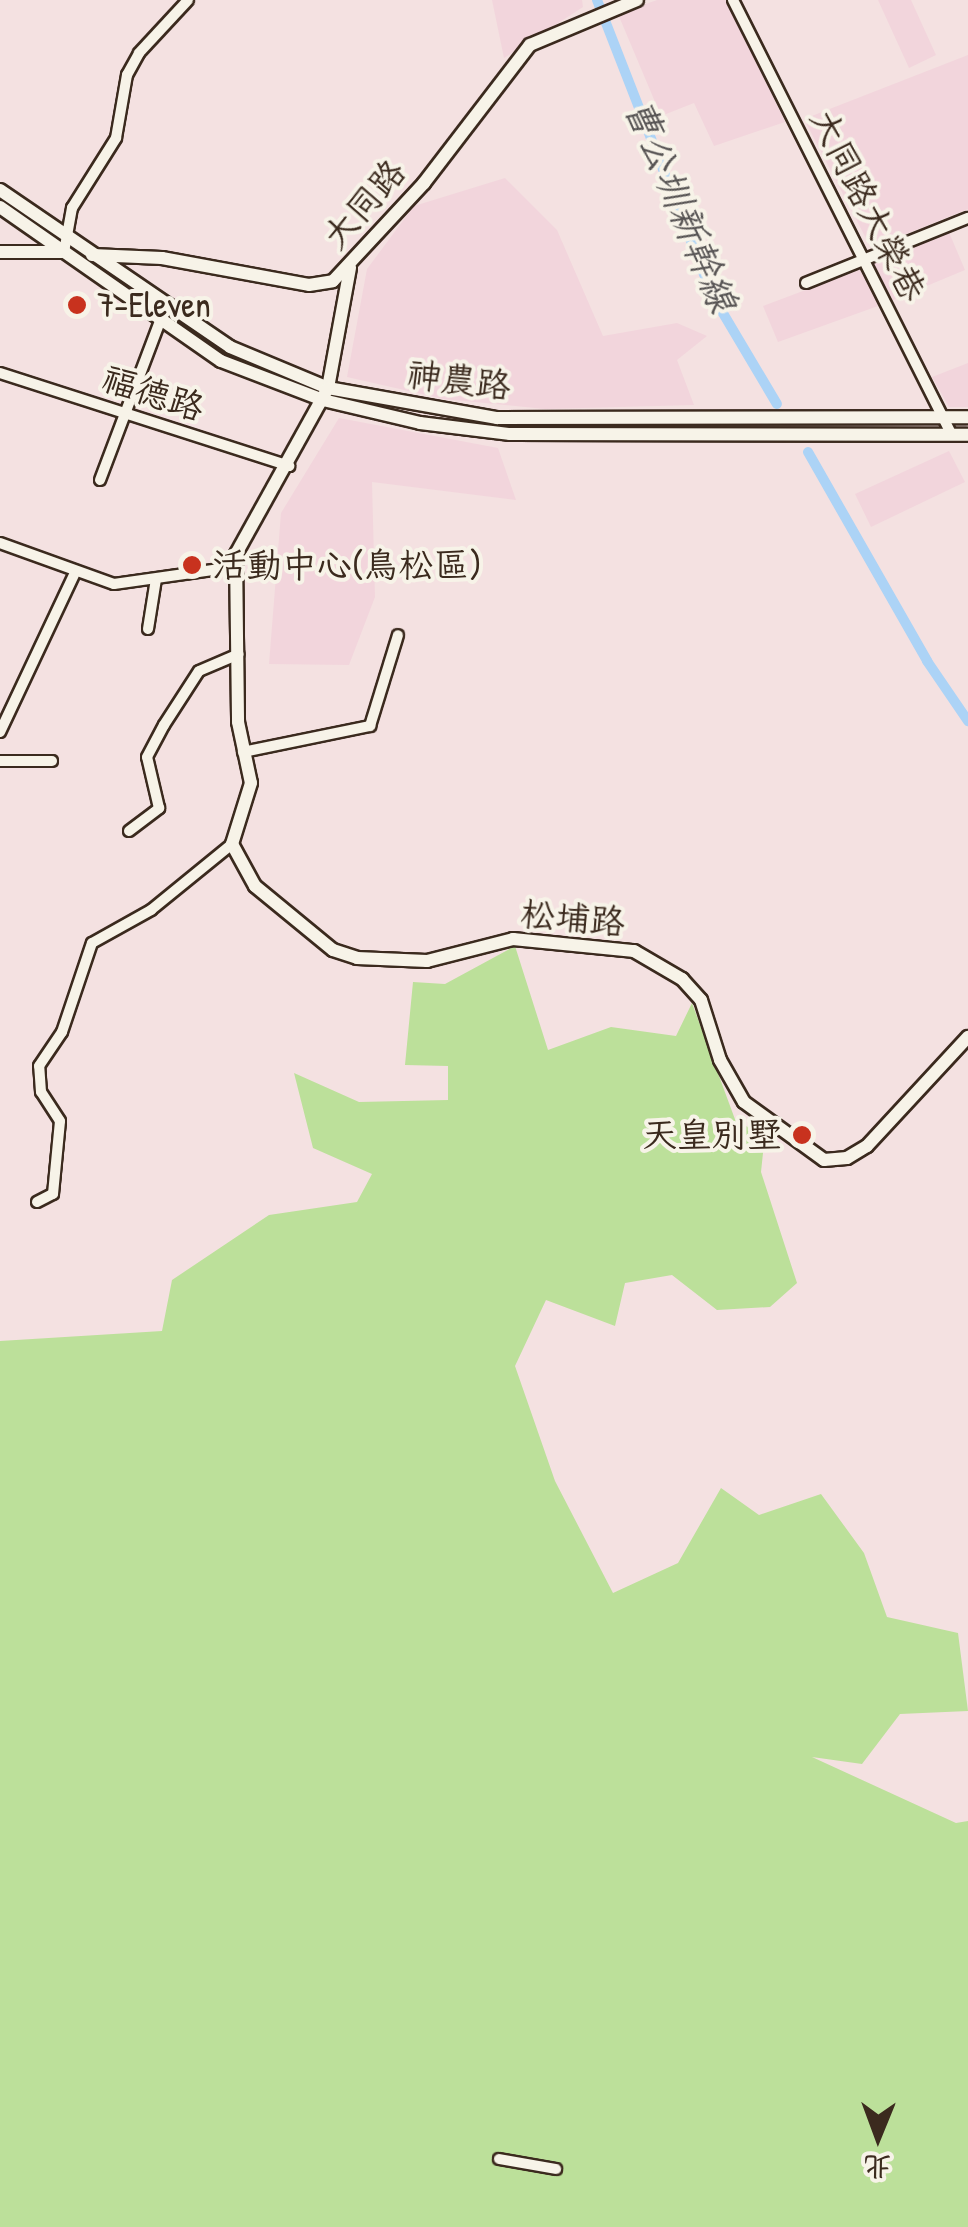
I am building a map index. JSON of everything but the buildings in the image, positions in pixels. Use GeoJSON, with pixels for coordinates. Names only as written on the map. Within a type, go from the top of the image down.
{"type":"FeatureCollection","features":[{"type":"Feature","properties":{"kind":"street"},"geometry":{"type":"LineString","coordinates":[[64,252],[72,208],[116,138],[128,76],[139,53],[188,0]]}},
{"type":"Feature","properties":{"kind":"street","name":"大同路"},"geometry":{"type":"LineString","coordinates":[[0,252],[162,258],[308,285],[333,282],[350,268],[530,45],[637,0]]}},
{"type":"Feature","properties":{"kind":"street","name":"大同路大榮巷"},"geometry":{"type":"LineString","coordinates":[[733,0],[952,435]]}},
{"type":"Feature","properties":{"kind":"street","name":"神農路"},"geometry":{"type":"LineString","coordinates":[[0,190],[94,255],[161,314]]}},
{"type":"Feature","properties":{"kind":"street","name":"神農路"},"geometry":{"type":"LineString","coordinates":[[0,208],[161,314],[325,394],[420,423],[510,434],[968,435]]}},
{"type":"Feature","properties":{"kind":"street"},"geometry":{"type":"LineString","coordinates":[[806,283],[968,218]]}},
{"type":"Feature","properties":{"kind":"street"},"geometry":{"type":"LineString","coordinates":[[37,1202],[52,1194],[60,1121],[42,1092],[39,1066],[62,1032],[92,943],[151,910],[232,844],[250,800],[243,752],[234,567],[240,540],[289,466],[325,394],[350,268]]}},
{"type":"Feature","properties":{"kind":"street"},"geometry":{"type":"LineString","coordinates":[[100,480],[161,314]]}},
{"type":"Feature","properties":{"kind":"street","name":"福德路"},"geometry":{"type":"LineString","coordinates":[[0,373],[289,466]]}},
{"type":"Feature","properties":{"kind":"street","name":"神農路"},"geometry":{"type":"LineString","coordinates":[[325,394],[497,418],[968,416]]}},
{"type":"Feature","properties":{"kind":"street"},"geometry":{"type":"LineString","coordinates":[[0,543],[74,574],[114,584],[234,567]]}},
{"type":"Feature","properties":{"kind":"street"},"geometry":{"type":"LineString","coordinates":[[0,732],[74,574]]}},
{"type":"Feature","properties":{"kind":"street"},"geometry":{"type":"LineString","coordinates":[[148,628],[156,579]]}},
{"type":"Feature","properties":{"kind":"street"},"geometry":{"type":"LineString","coordinates":[[243,752],[370,726],[398,635]]}},
{"type":"Feature","properties":{"kind":"street"},"geometry":{"type":"LineString","coordinates":[[129,831],[159,808],[147,757],[189,685],[211,662],[238,654]]}},
{"type":"Feature","properties":{"kind":"street"},"geometry":{"type":"LineString","coordinates":[[0,761],[52,761]]}},
{"type":"Feature","properties":{"kind":"street","name":"松埔路"},"geometry":{"type":"LineString","coordinates":[[232,844],[255,886],[345,955],[427,960],[513,939],[644,956],[702,1000],[720,1060],[744,1102],[824,1160],[848,1158],[867,1146],[968,1037]]}},
{"type":"Feature","properties":{"kind":"street"},"geometry":{"type":"LineString","coordinates":[[499,2159],[556,2169]]}},
{"type":"Feature","properties":{"kind":"shaded area"},"geometry":{"type":"Polygon","coordinates":[[[492,0],[582,0],[583,7],[504,58],[492,0]]]}},
{"type":"Feature","properties":{"kind":"shaded area"},"geometry":{"type":"Polygon","coordinates":[[[657,0],[727,0],[785,122],[714,146],[694,103],[661,116],[618,14],[657,0]]]}},
{"type":"Feature","properties":{"kind":"shaded area"},"geometry":{"type":"Polygon","coordinates":[[[878,0],[911,0],[936,55],[909,68],[878,0]]]}},
{"type":"Feature","properties":{"kind":"shaded area"},"geometry":{"type":"Polygon","coordinates":[[[968,55],[968,209],[871,248],[804,119],[968,55]]]}},
{"type":"Feature","properties":{"kind":"shaded area"},"geometry":{"type":"Polygon","coordinates":[[[505,178],[557,230],[603,336],[677,323],[707,336],[677,360],[694,405],[545,409],[444,399],[347,377],[367,269],[414,206],[505,178]]]}},
{"type":"Feature","properties":{"kind":"shaded area"},"geometry":{"type":"Polygon","coordinates":[[[948,230],[965,270],[893,300],[872,262],[948,230]]]}},
{"type":"Feature","properties":{"kind":"shaded area"},"geometry":{"type":"Polygon","coordinates":[[[864,268],[878,306],[778,342],[763,306],[864,268]]]}},
{"type":"Feature","properties":{"kind":"shaded area"},"geometry":{"type":"Polygon","coordinates":[[[968,363],[968,407],[949,407],[932,377],[968,363]]]}},
{"type":"Feature","properties":{"kind":"shaded area"},"geometry":{"type":"Polygon","coordinates":[[[339,418],[498,448],[516,500],[372,482],[375,597],[349,665],[269,664],[281,513],[339,418]]]}},
{"type":"Feature","properties":{"kind":"shaded area"},"geometry":{"type":"Polygon","coordinates":[[[949,451],[965,482],[871,527],[855,494],[949,451]]]}},
{"type":"Feature","properties":{"kind":"green space"},"geometry":{"type":"Polygon","coordinates":[[[515,946],[548,1050],[611,1027],[676,1036],[692,1003],[736,1122],[765,1134],[761,1172],[797,1283],[770,1307],[717,1310],[672,1275],[625,1283],[615,1326],[546,1300],[515,1366],[555,1481],[613,1593],[678,1563],[721,1488],[759,1515],[821,1494],[864,1553],[887,1617],[958,1633],[968,1711],[900,1714],[862,1764],[812,1757],[956,1823],[968,1821],[968,2227],[0,2227],[0,1341],[162,1331],[172,1280],[269,1215],[357,1202],[372,1174],[313,1148],[294,1073],[359,1102],[448,1100],[448,1066],[405,1065],[413,982],[445,984],[515,946]]]}},
{"type":"Feature","properties":{"kind":"waterway","name":"曹公圳新幹線"},"geometry":{"type":"LineString","coordinates":[[597,0],[711,293],[777,404]]}},
{"type":"Feature","properties":{"kind":"waterway","name":"曹公圳新幹線"},"geometry":{"type":"LineString","coordinates":[[808,452],[927,661],[968,721]]}},
{"type":"Feature","properties":{"kind":"place","name":"7-Eleven"},"geometry":{"type":"Point","coordinates":[77,305]}},
{"type":"Feature","properties":{"kind":"place","name":"活動中心(鳥松區)"},"geometry":{"type":"Point","coordinates":[192,565]}},
{"type":"Feature","properties":{"kind":"place","name":"天皇別墅"},"geometry":{"type":"Point","coordinates":[802,1135]}}]}
